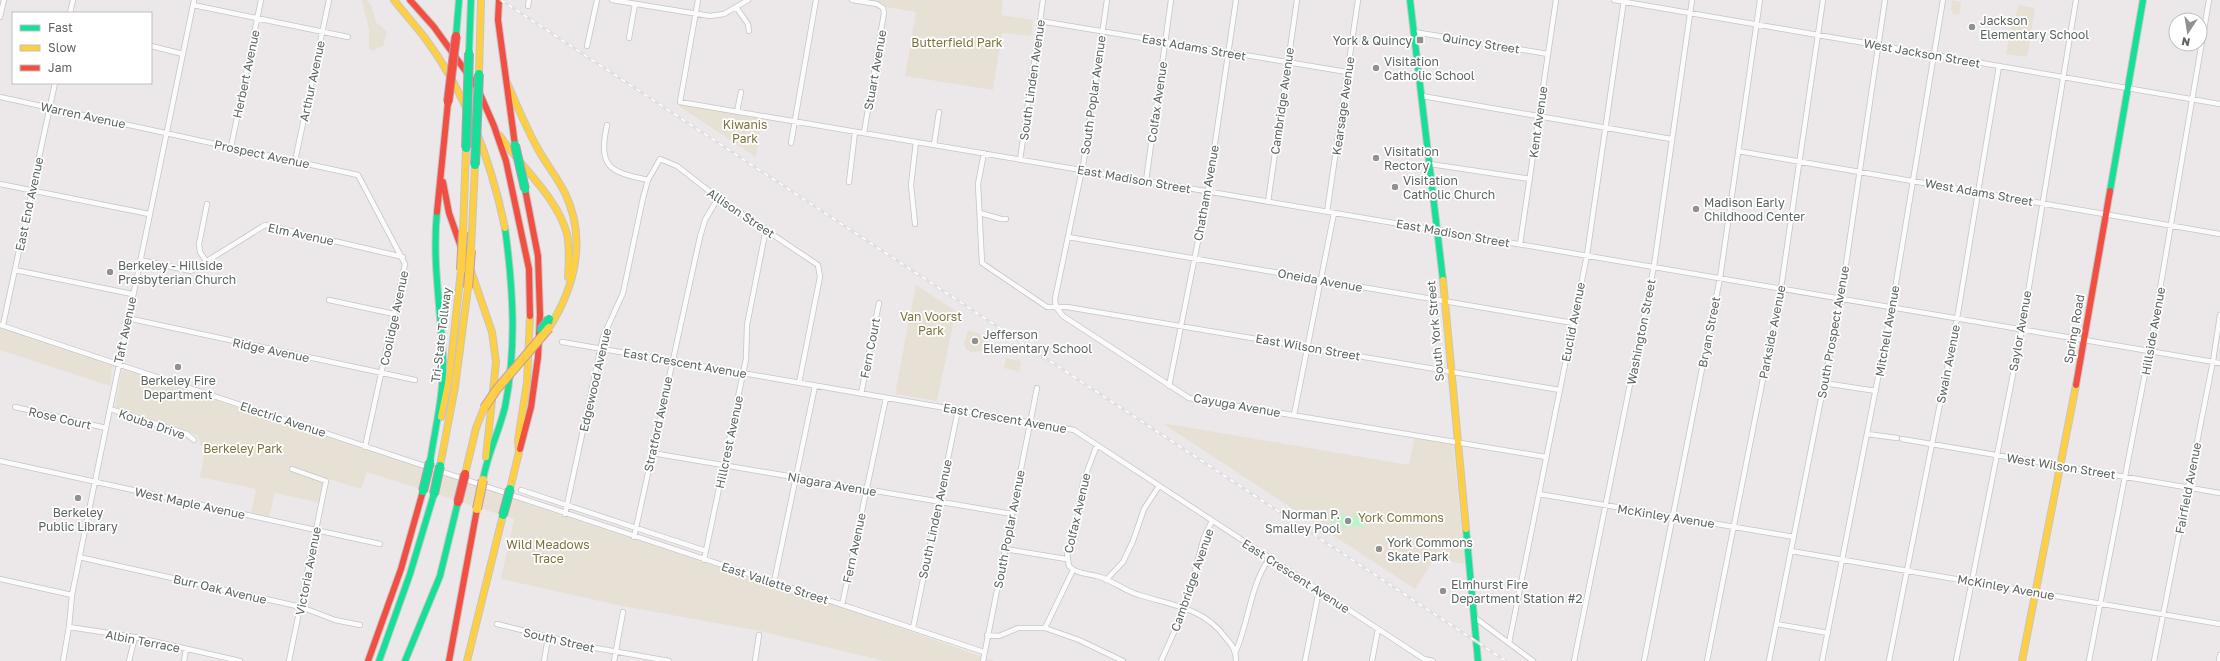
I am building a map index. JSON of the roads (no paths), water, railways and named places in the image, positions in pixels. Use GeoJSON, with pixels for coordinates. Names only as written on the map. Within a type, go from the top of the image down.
{"type":"FeatureCollection","features":[{"type":"Feature","properties":{"kind":"main road"},"geometry":{"type":"LineString","coordinates":[[394,0],[409,16],[436,53],[460,96],[488,166],[507,241],[513,295],[513,351],[505,405],[483,478]]}},
{"type":"Feature","properties":{"kind":"main road"},"geometry":{"type":"LineString","coordinates":[[410,0],[434,27],[477,87],[494,126],[512,184],[529,269],[529,343],[527,382],[518,440],[519,452]]}},
{"type":"Feature","properties":{"kind":"main road"},"geometry":{"type":"LineString","coordinates":[[430,462],[442,383],[443,360],[435,257],[435,232],[459,0]]}},
{"type":"Feature","properties":{"kind":"main road"},"geometry":{"type":"LineString","coordinates":[[467,661],[531,407],[538,357],[540,315],[538,256],[515,145],[498,20],[499,0]]}},
{"type":"Feature","properties":{"kind":"main road","name":"South York Street"},"geometry":{"type":"LineString","coordinates":[[1410,0],[1438,230],[1478,661]]}},
{"type":"Feature","properties":{"kind":"main road","name":"Spring Road"},"geometry":{"type":"LineString","coordinates":[[2022,661],[2085,340],[2143,0]]}},
{"type":"Feature","properties":{"kind":"main road","name":"Tri-State Tollway"},"geometry":{"type":"LineString","coordinates":[[368,661],[401,569],[423,491],[449,379],[461,270],[471,1]]}},
{"type":"Feature","properties":{"kind":"main road","name":"Tri-State Tollway"},"geometry":{"type":"LineString","coordinates":[[379,661],[410,574],[434,494],[455,387],[468,288],[471,250],[481,4]]}},
{"type":"Feature","properties":{"kind":"main road"},"geometry":{"type":"LineString","coordinates":[[405,661],[440,576],[476,428],[484,408],[518,363],[522,355],[561,309],[573,281],[577,254],[575,225],[562,188],[538,149],[507,83]]}},
{"type":"Feature","properties":{"kind":"main road"},"geometry":{"type":"LineString","coordinates":[[494,126],[504,142],[545,191],[566,232],[570,256],[568,281],[549,323]]}},
{"type":"Feature","properties":{"kind":"main road"},"geometry":{"type":"LineString","coordinates":[[443,148],[442,175],[449,213],[484,305],[492,332],[496,375],[483,478],[448,661]]}},
{"type":"Feature","properties":{"kind":"street"},"geometry":{"type":"LineString","coordinates":[[0,17],[4,0]]}},
{"type":"Feature","properties":{"kind":"street"},"geometry":{"type":"LineString","coordinates":[[70,12],[73,0]]}},
{"type":"Feature","properties":{"kind":"street","name":"Herbert Avenue"},"geometry":{"type":"LineString","coordinates":[[231,148],[262,0]]}},
{"type":"Feature","properties":{"kind":"street","name":"Arthur Avenue"},"geometry":{"type":"LineString","coordinates":[[295,161],[329,0]]}},
{"type":"Feature","properties":{"kind":"street"},"geometry":{"type":"LineString","coordinates":[[528,6],[529,0]]}},
{"type":"Feature","properties":{"kind":"street"},"geometry":{"type":"LineString","coordinates":[[587,46],[597,0]]}},
{"type":"Feature","properties":{"kind":"street"},"geometry":{"type":"LineString","coordinates":[[612,0],[715,16],[748,0]]}},
{"type":"Feature","properties":{"kind":"street"},"geometry":{"type":"LineString","coordinates":[[695,14],[698,0]]}},
{"type":"Feature","properties":{"kind":"street"},"geometry":{"type":"LineString","coordinates":[[791,143],[816,0]]}},
{"type":"Feature","properties":{"kind":"street","name":"Stuart Avenue"},"geometry":{"type":"LineString","coordinates":[[852,0],[877,4],[883,8],[884,16],[864,133]]}},
{"type":"Feature","properties":{"kind":"street","name":"South Linden Avenue"},"geometry":{"type":"LineString","coordinates":[[1020,160],[1043,0]]}},
{"type":"Feature","properties":{"kind":"street","name":"South Poplar Avenue"},"geometry":{"type":"LineString","coordinates":[[1056,307],[1055,299],[1082,170],[1107,0]]}},
{"type":"Feature","properties":{"kind":"street","name":"Colfax Avenue"},"geometry":{"type":"LineString","coordinates":[[1146,181],[1171,0]]}},
{"type":"Feature","properties":{"kind":"street","name":"Chatham Avenue"},"geometry":{"type":"LineString","coordinates":[[1169,386],[1208,191],[1236,0]]}},
{"type":"Feature","properties":{"kind":"street","name":"Cambridge Avenue"},"geometry":{"type":"LineString","coordinates":[[1268,202],[1297,0]]}},
{"type":"Feature","properties":{"kind":"street","name":"Kearsage Avenue"},"geometry":{"type":"LineString","coordinates":[[1328,212],[1358,0]]}},
{"type":"Feature","properties":{"kind":"street","name":"Kent Avenue"},"geometry":{"type":"LineString","coordinates":[[1520,244],[1556,0]]}},
{"type":"Feature","properties":{"kind":"street","name":"West Jackson Street"},"geometry":{"type":"LineString","coordinates":[[1614,0],[2220,104]]}},
{"type":"Feature","properties":{"kind":"street","name":"Washington Street"},"geometry":{"type":"LineString","coordinates":[[1574,661],[1654,266],[1692,0]]}},
{"type":"Feature","properties":{"kind":"street","name":"Bryan Street"},"geometry":{"type":"LineString","coordinates":[[1644,661],[1720,278],[1760,0]]}},
{"type":"Feature","properties":{"kind":"street","name":"Parkside Avenue"},"geometry":{"type":"LineString","coordinates":[[1707,661],[1781,288],[1823,0]]}},
{"type":"Feature","properties":{"kind":"street","name":"South Prospect Avenue"},"geometry":{"type":"LineString","coordinates":[[1769,661],[1841,298],[1885,0]]}},
{"type":"Feature","properties":{"kind":"street","name":"Mitchell Avenue"},"geometry":{"type":"LineString","coordinates":[[1822,661],[1892,307],[1943,0]]}},
{"type":"Feature","properties":{"kind":"street","name":"Saylor Avenue"},"geometry":{"type":"LineString","coordinates":[[1956,661],[2022,329],[2076,0]]}},
{"type":"Feature","properties":{"kind":"street","name":"Hillside Avenue"},"geometry":{"type":"LineString","coordinates":[[2089,661],[2150,351],[2191,99],[2209,0]]}},
{"type":"Feature","properties":{"kind":"street","name":"Euclid Avenue"},"geometry":{"type":"LineString","coordinates":[[1509,643],[1587,255],[1624,1]]}},
{"type":"Feature","properties":{"kind":"street"},"geometry":{"type":"LineString","coordinates":[[193,3],[348,37]]}},
{"type":"Feature","properties":{"kind":"street","name":"Taft Avenue"},"geometry":{"type":"LineString","coordinates":[[62,661],[69,627],[72,595],[79,557],[132,294],[184,54],[193,3]]}},
{"type":"Feature","properties":{"kind":"street"},"geometry":{"type":"LineString","coordinates":[[629,38],[635,4]]}},
{"type":"Feature","properties":{"kind":"street"},"geometry":{"type":"LineString","coordinates":[[736,7],[748,24],[749,31]]}},
{"type":"Feature","properties":{"kind":"street","name":"East Madison Street"},"geometry":{"type":"LineString","coordinates":[[695,14],[680,102],[2220,362]]}},
{"type":"Feature","properties":{"kind":"street","name":"East Adams Street"},"geometry":{"type":"LineString","coordinates":[[1040,21],[1347,72]]}},
{"type":"Feature","properties":{"kind":"street","name":"Quincy Street"},"geometry":{"type":"LineString","coordinates":[[1414,32],[1548,54]]}},
{"type":"Feature","properties":{"kind":"street"},"geometry":{"type":"LineString","coordinates":[[152,46],[184,54]]}},
{"type":"Feature","properties":{"kind":"street","name":"Swain Avenue"},"geometry":{"type":"LineString","coordinates":[[1889,661],[1957,318],[1999,66]]}},
{"type":"Feature","properties":{"kind":"street","name":"East End Avenue"},"geometry":{"type":"LineString","coordinates":[[1,325],[15,270],[55,84]]}},
{"type":"Feature","properties":{"kind":"street"},"geometry":{"type":"LineString","coordinates":[[738,112],[741,92]]}},
{"type":"Feature","properties":{"kind":"street"},"geometry":{"type":"LineString","coordinates":[[1422,96],[1671,139]]}},
{"type":"Feature","properties":{"kind":"street","name":"Warren Avenue"},"geometry":{"type":"LineString","coordinates":[[0,97],[166,134]]}},
{"type":"Feature","properties":{"kind":"street"},"geometry":{"type":"LineString","coordinates":[[934,145],[939,112]]}},
{"type":"Feature","properties":{"kind":"street"},"geometry":{"type":"LineString","coordinates":[[607,124],[603,148],[608,164],[621,174],[648,180]]}},
{"type":"Feature","properties":{"kind":"street"},"geometry":{"type":"LineString","coordinates":[[849,182],[855,132]]}},
{"type":"Feature","properties":{"kind":"street","name":"Prospect Avenue"},"geometry":{"type":"LineString","coordinates":[[166,134],[358,175]]}},
{"type":"Feature","properties":{"kind":"street"},"geometry":{"type":"LineString","coordinates":[[915,224],[911,173],[916,142]]}},
{"type":"Feature","properties":{"kind":"street","name":"West Adams Street"},"geometry":{"type":"LineString","coordinates":[[1738,151],[2220,234]]}},
{"type":"Feature","properties":{"kind":"street","name":"Cayuga Avenue"},"geometry":{"type":"LineString","coordinates":[[984,153],[978,182],[981,247],[980,258],[986,267],[1047,307],[1056,307],[1064,316],[1189,398],[1546,457]]}},
{"type":"Feature","properties":{"kind":"street","name":"Edgewood Avenue"},"geometry":{"type":"LineString","coordinates":[[565,514],[600,349],[606,329],[624,293],[648,180],[660,159]]}},
{"type":"Feature","properties":{"kind":"street","name":"Allison Street"},"geometry":{"type":"LineString","coordinates":[[660,159],[677,166],[718,198],[818,265],[820,277],[799,383]]}},
{"type":"Feature","properties":{"kind":"street"},"geometry":{"type":"LineString","coordinates":[[1430,164],[1530,179]]}},
{"type":"Feature","properties":{"kind":"street","name":"Coolidge Avenue"},"geometry":{"type":"LineString","coordinates":[[358,175],[403,257],[405,264],[365,447]]}},
{"type":"Feature","properties":{"kind":"street"},"geometry":{"type":"LineString","coordinates":[[0,184],[150,214]]}},
{"type":"Feature","properties":{"kind":"street","name":"Stratford Avenue"},"geometry":{"type":"LineString","coordinates":[[634,537],[700,237],[705,220],[718,198]]}},
{"type":"Feature","properties":{"kind":"street"},"geometry":{"type":"LineString","coordinates":[[206,261],[200,252],[199,244],[207,204]]}},
{"type":"Feature","properties":{"kind":"street"},"geometry":{"type":"LineString","coordinates":[[980,213],[1006,219]]}},
{"type":"Feature","properties":{"kind":"street"},"geometry":{"type":"LineString","coordinates":[[1294,415],[1334,213]]}},
{"type":"Feature","properties":{"kind":"street","name":"Elm Avenue"},"geometry":{"type":"LineString","coordinates":[[140,260],[191,271],[265,225],[403,257]]}},
{"type":"Feature","properties":{"kind":"street","name":"Hillcrest Avenue"},"geometry":{"type":"LineString","coordinates":[[704,560],[746,358],[747,325],[766,230]]}},
{"type":"Feature","properties":{"kind":"street","name":"Oneida Avenue"},"geometry":{"type":"LineString","coordinates":[[1068,237],[1573,323]]}},
{"type":"Feature","properties":{"kind":"street"},"geometry":{"type":"LineString","coordinates":[[15,270],[132,294]]}},
{"type":"Feature","properties":{"kind":"street"},"geometry":{"type":"LineString","coordinates":[[328,300],[394,314]]}},
{"type":"Feature","properties":{"kind":"street","name":"Fern Court"},"geometry":{"type":"LineString","coordinates":[[861,394],[879,303]]}},
{"type":"Feature","properties":{"kind":"street","name":"East Wilson Street"},"geometry":{"type":"LineString","coordinates":[[1056,307],[1067,307],[1560,390]]}},
{"type":"Feature","properties":{"kind":"street","name":"Fairfield Avenue"},"geometry":{"type":"LineString","coordinates":[[2154,661],[2213,361],[2220,315]]}},
{"type":"Feature","properties":{"kind":"street","name":"Ridge Avenue"},"geometry":{"type":"LineString","coordinates":[[127,318],[381,374],[415,380]]}},
{"type":"Feature","properties":{"kind":"street","name":"Electric Avenue"},"geometry":{"type":"LineString","coordinates":[[1,325],[565,514]]}},
{"type":"Feature","properties":{"kind":"street","name":"East Crescent Avenue"},"geometry":{"type":"LineString","coordinates":[[562,342],[1074,430],[1424,659],[1433,661]]}},
{"type":"Feature","properties":{"kind":"street"},"geometry":{"type":"LineString","coordinates":[[1824,382],[1876,391]]}},
{"type":"Feature","properties":{"kind":"street"},"geometry":{"type":"LineString","coordinates":[[774,582],[815,386]]}},
{"type":"Feature","properties":{"kind":"street","name":"South Poplar Avenue"},"geometry":{"type":"LineString","coordinates":[[984,652],[1037,388]]}},
{"type":"Feature","properties":{"kind":"street","name":"Fern Avenue"},"geometry":{"type":"LineString","coordinates":[[842,605],[886,398]]}},
{"type":"Feature","properties":{"kind":"street","name":"Rose Court"},"geometry":{"type":"LineString","coordinates":[[15,407],[106,428]]}},
{"type":"Feature","properties":{"kind":"street","name":"Kouba Drive"},"geometry":{"type":"LineString","coordinates":[[110,409],[187,434],[194,440]]}},
{"type":"Feature","properties":{"kind":"street","name":"South Linden Avenue"},"geometry":{"type":"LineString","coordinates":[[913,628],[958,410]]}},
{"type":"Feature","properties":{"kind":"street","name":"West Wilson Street"},"geometry":{"type":"LineString","coordinates":[[1867,434],[2220,493]]}},
{"type":"Feature","properties":{"kind":"street","name":"Colfax Avenue"},"geometry":{"type":"LineString","coordinates":[[1066,559],[1078,516],[1083,482],[1097,445]]}},
{"type":"Feature","properties":{"kind":"street","name":"Niagara Avenue"},"geometry":{"type":"LineString","coordinates":[[652,453],[1012,514]]}},
{"type":"Feature","properties":{"kind":"street","name":"West Maple Avenue"},"geometry":{"type":"LineString","coordinates":[[0,461],[380,544]]}},
{"type":"Feature","properties":{"kind":"street","name":"Victoria Avenue"},"geometry":{"type":"LineString","coordinates":[[289,661],[326,481],[292,469]]}},
{"type":"Feature","properties":{"kind":"street"},"geometry":{"type":"LineString","coordinates":[[1106,580],[1123,562],[1133,541],[1144,509],[1159,486]]}},
{"type":"Feature","properties":{"kind":"street"},"geometry":{"type":"LineString","coordinates":[[521,490],[706,551]]}},
{"type":"Feature","properties":{"kind":"street","name":"McKinley Avenue"},"geometry":{"type":"LineString","coordinates":[[1539,494],[1794,537]]}},
{"type":"Feature","properties":{"kind":"street","name":"East Vallette Street"},"geometry":{"type":"LineString","coordinates":[[565,514],[984,652]]}},
{"type":"Feature","properties":{"kind":"street","name":"Cambridge Avenue"},"geometry":{"type":"LineString","coordinates":[[1162,661],[1185,608],[1204,537],[1212,521]]}},
{"type":"Feature","properties":{"kind":"street"},"geometry":{"type":"LineString","coordinates":[[1006,548],[1066,559],[1073,570],[1106,580],[1138,595],[1185,608],[1211,621],[1236,651]]}},
{"type":"Feature","properties":{"kind":"street","name":"McKinley Avenue"},"geometry":{"type":"LineString","coordinates":[[1791,551],[2220,624]]}},
{"type":"Feature","properties":{"kind":"street","name":"Burr Oak Avenue"},"geometry":{"type":"LineString","coordinates":[[79,557],[301,607],[334,620],[360,625]]}},
{"type":"Feature","properties":{"kind":"street"},"geometry":{"type":"LineString","coordinates":[[1236,661],[1236,651],[1250,610],[1259,573],[1269,559]]}},
{"type":"Feature","properties":{"kind":"street","name":"Colfax Avenue"},"geometry":{"type":"LineString","coordinates":[[1045,628],[1073,570]]}},
{"type":"Feature","properties":{"kind":"street"},"geometry":{"type":"LineString","coordinates":[[0,579],[72,595]]}},
{"type":"Feature","properties":{"kind":"street"},"geometry":{"type":"LineString","coordinates":[[1305,661],[1319,590]]}},
{"type":"Feature","properties":{"kind":"street"},"geometry":{"type":"LineString","coordinates":[[614,661],[623,612]]}},
{"type":"Feature","properties":{"kind":"street"},"geometry":{"type":"LineString","coordinates":[[1474,617],[1533,661]]}},
{"type":"Feature","properties":{"kind":"street","name":"South Street"},"geometry":{"type":"LineString","coordinates":[[497,624],[548,638],[669,661]]}},
{"type":"Feature","properties":{"kind":"street"},"geometry":{"type":"LineString","coordinates":[[1777,624],[1828,633]]}},
{"type":"Feature","properties":{"kind":"street","name":"Albin Terrace"},"geometry":{"type":"LineString","coordinates":[[69,627],[135,637],[238,661]]}},
{"type":"Feature","properties":{"kind":"street"},"geometry":{"type":"LineString","coordinates":[[987,635],[999,636],[1018,628],[1045,628],[1074,638],[1123,661]]}},
{"type":"Feature","properties":{"kind":"street"},"geometry":{"type":"LineString","coordinates":[[1372,661],[1378,629]]}},
{"type":"Feature","properties":{"kind":"street"},"geometry":{"type":"LineString","coordinates":[[755,661],[759,635]]}},
{"type":"Feature","properties":{"kind":"street"},"geometry":{"type":"LineString","coordinates":[[130,661],[135,637]]}},
{"type":"Feature","properties":{"kind":"street"},"geometry":{"type":"LineString","coordinates":[[544,661],[548,638]]}},
{"type":"Feature","properties":{"kind":"street"},"geometry":{"type":"LineString","coordinates":[[184,661],[186,649]]}},
{"type":"Feature","properties":{"kind":"street"},"geometry":{"type":"LineString","coordinates":[[983,661],[984,652]]}},
{"type":"Feature","properties":{"kind":"street"},"geometry":{"type":"LineString","coordinates":[[2219,661],[2220,655]]}},
{"type":"Feature","properties":{"kind":"railway"},"geometry":{"type":"LineString","coordinates":[[501,0],[1506,661]]}},
{"type":"Feature","properties":{"kind":"place","name":"Jackson Elementary School"},"geometry":{"type":"Point","coordinates":[1972,27]}},
{"type":"Feature","properties":{"kind":"place","name":"York & Quincy"},"geometry":{"type":"Point","coordinates":[1420,40]}},
{"type":"Feature","properties":{"kind":"place","name":"Visitation Catholic School"},"geometry":{"type":"Point","coordinates":[1376,68]}},
{"type":"Feature","properties":{"kind":"place","name":"Visitation Rectory"},"geometry":{"type":"Point","coordinates":[1376,158]}},
{"type":"Feature","properties":{"kind":"place","name":"Visitation Catholic Church"},"geometry":{"type":"Point","coordinates":[1395,187]}},
{"type":"Feature","properties":{"kind":"place","name":"Madison Early Childhood Center"},"geometry":{"type":"Point","coordinates":[1696,209]}},
{"type":"Feature","properties":{"kind":"place","name":"Berkeley - Hillside Presbyterian Church"},"geometry":{"type":"Point","coordinates":[110,272]}},
{"type":"Feature","properties":{"kind":"place","name":"Jefferson Elementary School"},"geometry":{"type":"Point","coordinates":[975,341]}},
{"type":"Feature","properties":{"kind":"place","name":"Berkeley Fire Department"},"geometry":{"type":"Point","coordinates":[178,367]}},
{"type":"Feature","properties":{"kind":"place","name":"Berkeley Public Library"},"geometry":{"type":"Point","coordinates":[78,498]}},
{"type":"Feature","properties":{"kind":"place","name":"Norman P. Smalley Pool"},"geometry":{"type":"Point","coordinates":[1348,521]}},
{"type":"Feature","properties":{"kind":"place","name":"York Commons Skate Park"},"geometry":{"type":"Point","coordinates":[1379,549]}},
{"type":"Feature","properties":{"kind":"place","name":"Elmhurst Fire Department Station #2"},"geometry":{"type":"Point","coordinates":[1443,591]}},
{"type":"Feature","properties":{"kind":"park label","name":"Butterfield Park"},"geometry":{"type":"Point","coordinates":[957,42]}},
{"type":"Feature","properties":{"kind":"park label","name":"Kiwanis Park"},"geometry":{"type":"Point","coordinates":[745,131]}},
{"type":"Feature","properties":{"kind":"park label","name":"Van Voorst Park"},"geometry":{"type":"Point","coordinates":[931,323]}},
{"type":"Feature","properties":{"kind":"park label","name":"Berkeley Park"},"geometry":{"type":"Point","coordinates":[243,448]}},
{"type":"Feature","properties":{"kind":"park label","name":"York Commons"},"geometry":{"type":"Point","coordinates":[1401,517]}},
{"type":"Feature","properties":{"kind":"park label","name":"Wild Meadows Trace"},"geometry":{"type":"Point","coordinates":[548,551]}}]}
